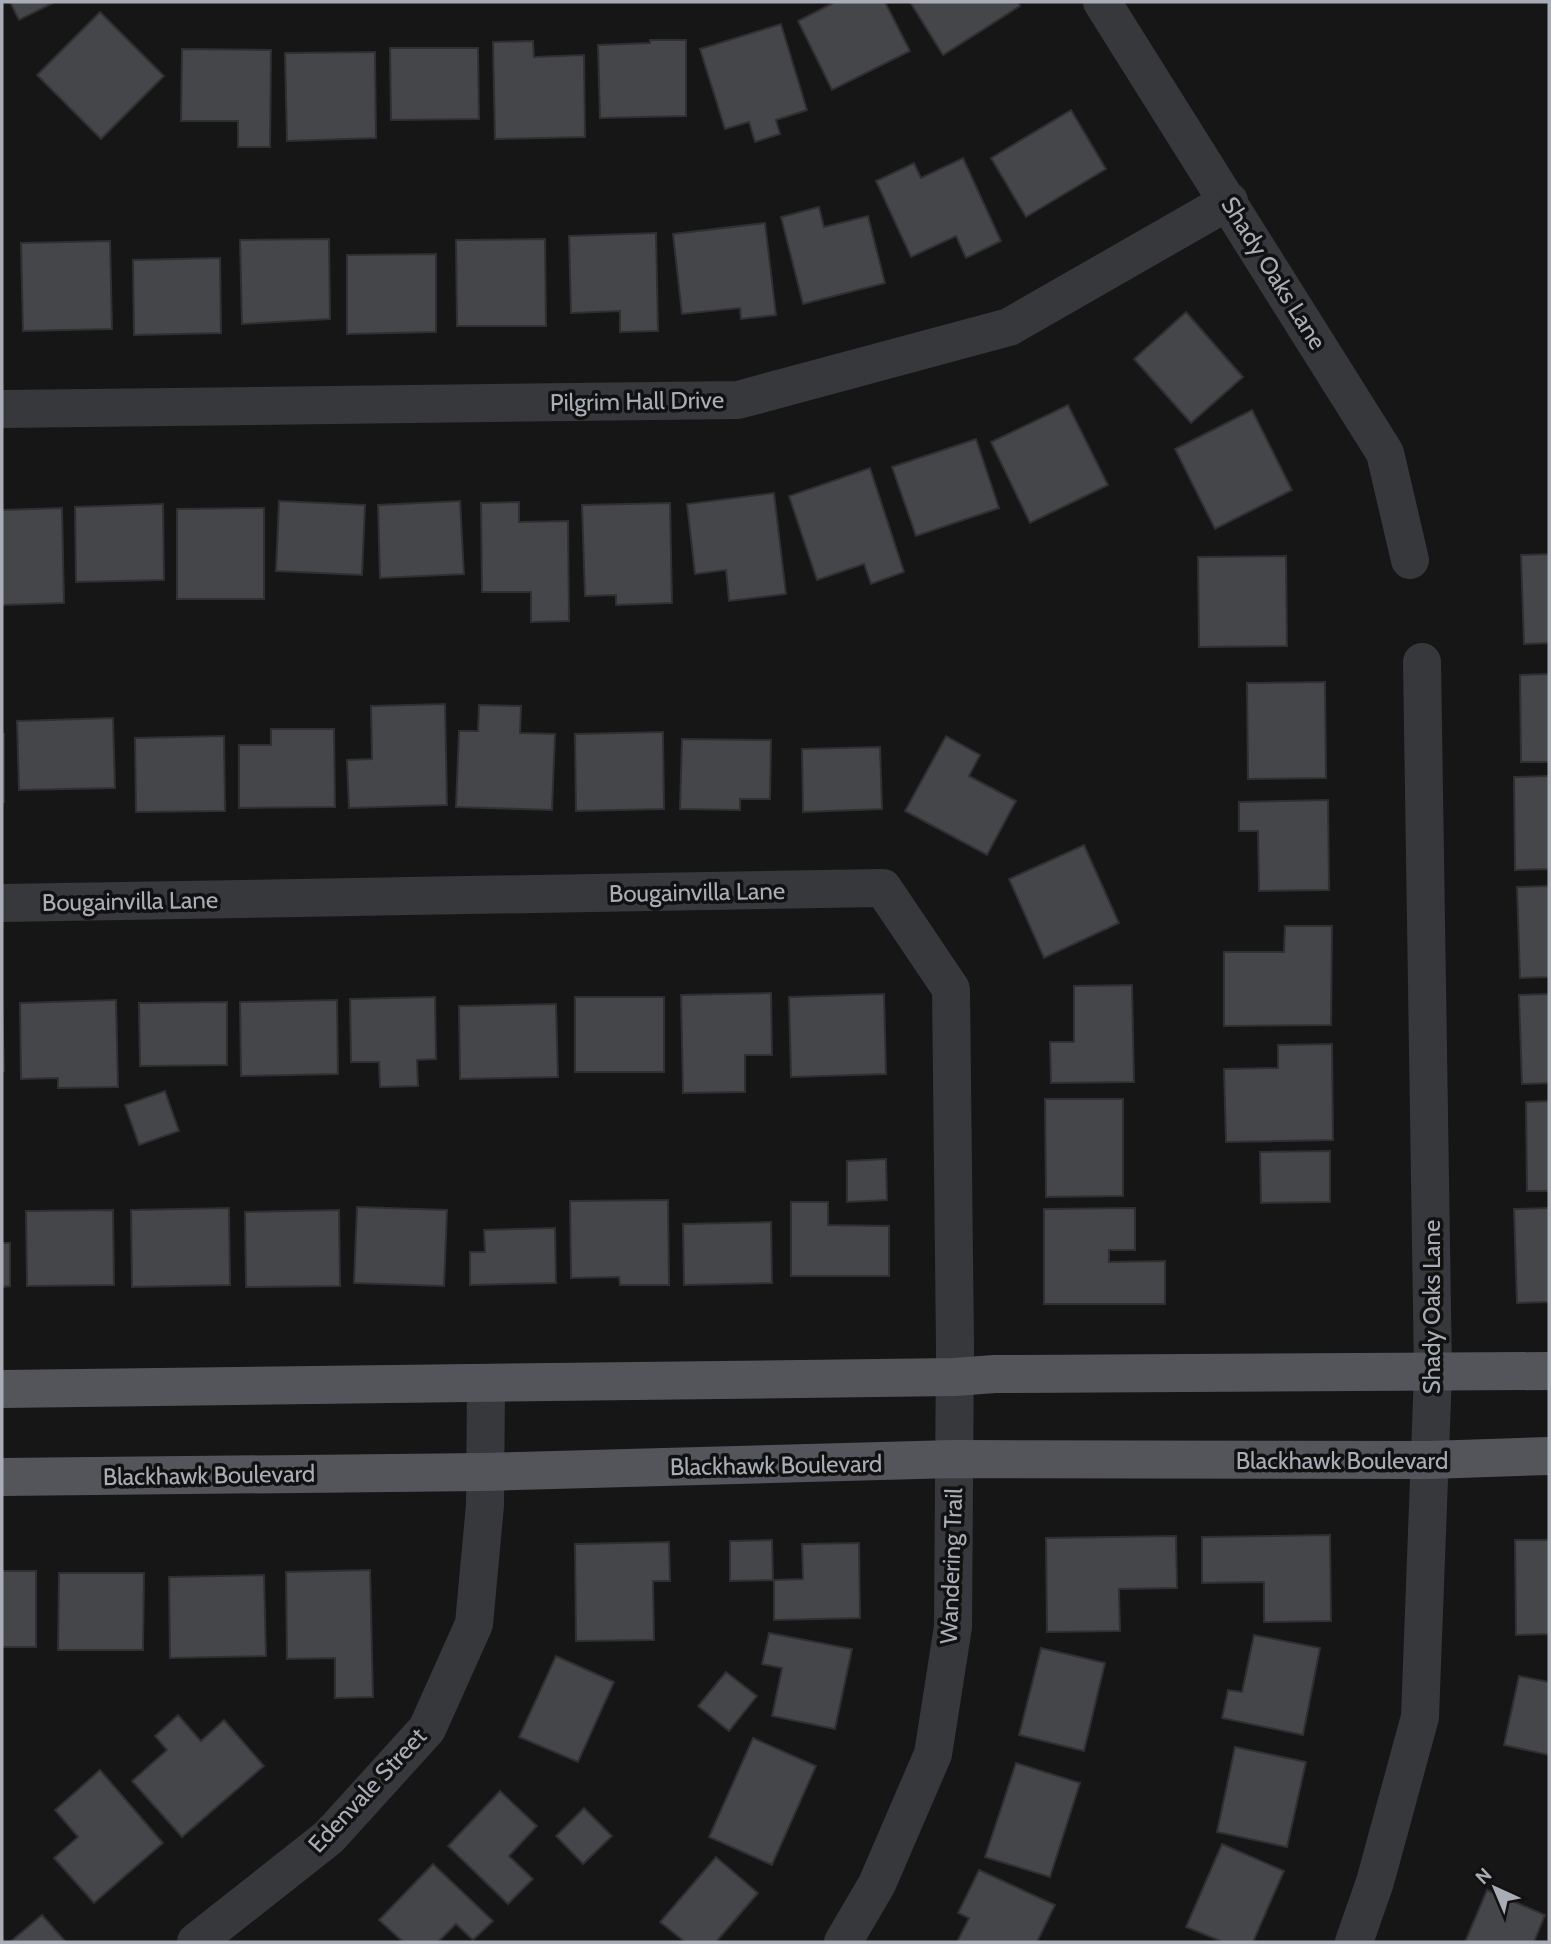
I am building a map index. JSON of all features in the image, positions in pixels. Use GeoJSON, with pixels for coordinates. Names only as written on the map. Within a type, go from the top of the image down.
{"type":"FeatureCollection","features":[{"type":"Feature","properties":{"kind":"main road"},"geometry":{"type":"LineString","coordinates":[[2,1389],[486,1385],[954,1377],[995,1374],[1549,1371]]}},
{"type":"Feature","properties":{"kind":"main road","name":"Blackhawk Boulevard"},"geometry":{"type":"LineString","coordinates":[[2,1476],[483,1472],[954,1459],[1429,1460],[1549,1456]]}},
{"type":"Feature","properties":{"kind":"street","name":"Shady Oaks Lane"},"geometry":{"type":"LineString","coordinates":[[1102,2],[1385,453],[1410,560]]}},
{"type":"Feature","properties":{"kind":"street","name":"Pilgrim Hall Drive"},"geometry":{"type":"LineString","coordinates":[[2,409],[738,400],[1009,327],[1229,201]]}},
{"type":"Feature","properties":{"kind":"street","name":"Shady Oaks Lane"},"geometry":{"type":"LineString","coordinates":[[1354,1942],[1375,1882],[1420,1717],[1433,1373],[1422,662]]}},
{"type":"Feature","properties":{"kind":"street","name":"Bougainvilla Lane"},"geometry":{"type":"LineString","coordinates":[[2,903],[883,888],[951,989],[954,1377]]}},
{"type":"Feature","properties":{"kind":"street","name":"Wandering Trail"},"geometry":{"type":"LineString","coordinates":[[843,1942],[877,1884],[933,1754],[953,1627],[954,1377]]}},
{"type":"Feature","properties":{"kind":"street","name":"Edenvale Street"},"geometry":{"type":"LineString","coordinates":[[196,1942],[329,1837],[427,1729],[474,1624],[485,1505],[483,1472],[486,1385]]}},
{"type":"Feature","properties":{"kind":"building"},"geometry":{"type":"Polygon","coordinates":[[[10,2],[55,2],[19,20],[10,2]]]}},
{"type":"Feature","properties":{"kind":"building"},"geometry":{"type":"Polygon","coordinates":[[[835,2],[885,2],[910,51],[832,90],[798,21],[835,2]]]}},
{"type":"Feature","properties":{"kind":"building"},"geometry":{"type":"Polygon","coordinates":[[[910,2],[1018,2],[1020,6],[943,55],[910,2]]]}},
{"type":"Feature","properties":{"kind":"building"},"geometry":{"type":"Polygon","coordinates":[[[100,12],[164,76],[101,139],[37,75],[100,12]]]}},
{"type":"Feature","properties":{"kind":"building"},"geometry":{"type":"Polygon","coordinates":[[[781,24],[807,110],[776,120],[780,134],[755,142],[749,122],[725,129],[700,49],[781,24]]]}},
{"type":"Feature","properties":{"kind":"building"},"geometry":{"type":"Polygon","coordinates":[[[650,40],[686,40],[686,116],[600,118],[598,45],[650,43],[650,40]]]}},
{"type":"Feature","properties":{"kind":"building"},"geometry":{"type":"Polygon","coordinates":[[[533,41],[534,57],[584,55],[585,137],[495,139],[493,42],[533,41]]]}},
{"type":"Feature","properties":{"kind":"building"},"geometry":{"type":"Polygon","coordinates":[[[390,48],[478,48],[479,119],[391,120],[390,48]]]}},
{"type":"Feature","properties":{"kind":"building"},"geometry":{"type":"Polygon","coordinates":[[[182,49],[271,50],[270,147],[238,147],[238,121],[181,121],[182,49]]]}},
{"type":"Feature","properties":{"kind":"building"},"geometry":{"type":"Polygon","coordinates":[[[375,52],[376,138],[287,141],[285,53],[375,52]]]}},
{"type":"Feature","properties":{"kind":"building"},"geometry":{"type":"Polygon","coordinates":[[[1071,110],[1106,169],[1026,217],[991,158],[1071,110]]]}},
{"type":"Feature","properties":{"kind":"building"},"geometry":{"type":"Polygon","coordinates":[[[963,158],[1001,241],[966,258],[956,236],[911,257],[876,181],[914,163],[921,178],[963,158]]]}},
{"type":"Feature","properties":{"kind":"building"},"geometry":{"type":"Polygon","coordinates":[[[819,207],[824,227],[868,216],[885,283],[803,304],[781,217],[819,207]]]}},
{"type":"Feature","properties":{"kind":"building"},"geometry":{"type":"Polygon","coordinates":[[[765,223],[776,315],[741,319],[740,308],[682,314],[673,234],[765,223]]]}},
{"type":"Feature","properties":{"kind":"building"},"geometry":{"type":"Polygon","coordinates":[[[656,233],[658,331],[620,332],[620,311],[571,313],[569,236],[656,233]]]}},
{"type":"Feature","properties":{"kind":"building"},"geometry":{"type":"Polygon","coordinates":[[[329,239],[330,319],[242,324],[240,240],[329,239]]]}},
{"type":"Feature","properties":{"kind":"building"},"geometry":{"type":"Polygon","coordinates":[[[545,239],[546,326],[457,326],[456,240],[545,239]]]}},
{"type":"Feature","properties":{"kind":"building"},"geometry":{"type":"Polygon","coordinates":[[[110,241],[112,329],[23,331],[21,243],[110,241]]]}},
{"type":"Feature","properties":{"kind":"building"},"geometry":{"type":"Polygon","coordinates":[[[436,254],[436,332],[347,334],[347,255],[436,254]]]}},
{"type":"Feature","properties":{"kind":"building"},"geometry":{"type":"Polygon","coordinates":[[[220,258],[221,333],[134,335],[133,260],[220,258]]]}},
{"type":"Feature","properties":{"kind":"building"},"geometry":{"type":"Polygon","coordinates":[[[1186,312],[1243,377],[1191,423],[1134,359],[1186,312]]]}},
{"type":"Feature","properties":{"kind":"building"},"geometry":{"type":"Polygon","coordinates":[[[1068,405],[1108,485],[1030,523],[991,442],[1068,405]]]}},
{"type":"Feature","properties":{"kind":"building"},"geometry":{"type":"Polygon","coordinates":[[[1252,410],[1292,490],[1215,529],[1175,449],[1252,410]]]}},
{"type":"Feature","properties":{"kind":"building"},"geometry":{"type":"Polygon","coordinates":[[[976,439],[999,508],[916,536],[892,467],[976,439]]]}},
{"type":"Feature","properties":{"kind":"building"},"geometry":{"type":"Polygon","coordinates":[[[870,468],[904,572],[871,584],[864,564],[817,580],[789,496],[870,468]]]}},
{"type":"Feature","properties":{"kind":"building"},"geometry":{"type":"Polygon","coordinates":[[[774,493],[786,594],[729,601],[726,570],[695,574],[687,504],[774,493]]]}},
{"type":"Feature","properties":{"kind":"building"},"geometry":{"type":"Polygon","coordinates":[[[279,501],[365,505],[362,575],[276,571],[279,501]]]}},
{"type":"Feature","properties":{"kind":"building"},"geometry":{"type":"Polygon","coordinates":[[[460,501],[464,574],[380,578],[378,505],[460,501]]]}},
{"type":"Feature","properties":{"kind":"building"},"geometry":{"type":"Polygon","coordinates":[[[519,502],[519,522],[568,521],[569,621],[531,622],[531,592],[482,592],[481,503],[519,502]]]}},
{"type":"Feature","properties":{"kind":"building"},"geometry":{"type":"Polygon","coordinates":[[[670,503],[672,603],[616,605],[616,595],[585,596],[582,505],[670,503]]]}},
{"type":"Feature","properties":{"kind":"building"},"geometry":{"type":"Polygon","coordinates":[[[163,504],[164,580],[76,582],[75,507],[163,504]]]}},
{"type":"Feature","properties":{"kind":"building"},"geometry":{"type":"Polygon","coordinates":[[[62,508],[64,603],[2,605],[2,510],[62,508]]]}},
{"type":"Feature","properties":{"kind":"building"},"geometry":{"type":"Polygon","coordinates":[[[264,508],[264,599],[177,599],[177,509],[264,508]]]}},
{"type":"Feature","properties":{"kind":"building"},"geometry":{"type":"Polygon","coordinates":[[[1549,554],[1549,643],[1524,644],[1521,555],[1549,554]]]}},
{"type":"Feature","properties":{"kind":"building"},"geometry":{"type":"Polygon","coordinates":[[[1286,556],[1287,646],[1199,647],[1198,557],[1286,556]]]}},
{"type":"Feature","properties":{"kind":"building"},"geometry":{"type":"Polygon","coordinates":[[[1549,674],[1549,762],[1521,762],[1520,675],[1549,674]]]}},
{"type":"Feature","properties":{"kind":"building"},"geometry":{"type":"Polygon","coordinates":[[[1325,682],[1326,778],[1248,779],[1247,683],[1325,682]]]}},
{"type":"Feature","properties":{"kind":"building"},"geometry":{"type":"Polygon","coordinates":[[[445,704],[447,805],[349,808],[347,760],[372,759],[371,706],[445,704]]]}},
{"type":"Feature","properties":{"kind":"building"},"geometry":{"type":"Polygon","coordinates":[[[479,705],[521,706],[520,733],[555,734],[552,810],[456,807],[459,731],[478,731],[479,705]]]}},
{"type":"Feature","properties":{"kind":"building"},"geometry":{"type":"Polygon","coordinates":[[[113,718],[115,788],[19,790],[17,721],[113,718]]]}},
{"type":"Feature","properties":{"kind":"building"},"geometry":{"type":"Polygon","coordinates":[[[271,729],[334,729],[335,807],[239,808],[239,745],[271,745],[271,729]]]}},
{"type":"Feature","properties":{"kind":"building"},"geometry":{"type":"Polygon","coordinates":[[[663,732],[664,809],[576,811],[575,734],[663,732]]]}},
{"type":"Feature","properties":{"kind":"building"},"geometry":{"type":"Polygon","coordinates":[[[4,734],[4,802],[2,802],[4,734]]]}},
{"type":"Feature","properties":{"kind":"building"},"geometry":{"type":"Polygon","coordinates":[[[224,736],[225,811],[136,812],[135,738],[224,736]]]}},
{"type":"Feature","properties":{"kind":"building"},"geometry":{"type":"Polygon","coordinates":[[[946,736],[980,755],[969,776],[1016,801],[987,855],[905,811],[946,736]]]}},
{"type":"Feature","properties":{"kind":"building"},"geometry":{"type":"Polygon","coordinates":[[[682,739],[771,740],[770,799],[740,799],[740,810],[680,809],[682,739]]]}},
{"type":"Feature","properties":{"kind":"building"},"geometry":{"type":"Polygon","coordinates":[[[880,747],[882,809],[803,812],[802,749],[880,747]]]}},
{"type":"Feature","properties":{"kind":"building"},"geometry":{"type":"Polygon","coordinates":[[[1549,776],[1549,869],[1515,870],[1514,777],[1549,776]]]}},
{"type":"Feature","properties":{"kind":"building"},"geometry":{"type":"Polygon","coordinates":[[[1328,800],[1329,890],[1259,891],[1258,831],[1239,831],[1239,802],[1328,800]]]}},
{"type":"Feature","properties":{"kind":"building"},"geometry":{"type":"Polygon","coordinates":[[[1084,845],[1119,923],[1044,958],[1009,879],[1084,845]]]}},
{"type":"Feature","properties":{"kind":"building"},"geometry":{"type":"Polygon","coordinates":[[[1549,886],[1549,977],[1520,978],[1517,887],[1549,886]]]}},
{"type":"Feature","properties":{"kind":"building"},"geometry":{"type":"Polygon","coordinates":[[[1285,926],[1332,926],[1331,1025],[1224,1026],[1224,952],[1284,952],[1285,926]]]}},
{"type":"Feature","properties":{"kind":"building"},"geometry":{"type":"Polygon","coordinates":[[[1132,985],[1134,1082],[1051,1083],[1050,1042],[1074,1042],[1074,986],[1132,985]]]}},
{"type":"Feature","properties":{"kind":"building"},"geometry":{"type":"Polygon","coordinates":[[[771,993],[772,1055],[745,1055],[745,1092],[683,1093],[681,995],[771,993]]]}},
{"type":"Feature","properties":{"kind":"building"},"geometry":{"type":"Polygon","coordinates":[[[884,994],[886,1074],[791,1077],[789,997],[884,994]]]}},
{"type":"Feature","properties":{"kind":"building"},"geometry":{"type":"Polygon","coordinates":[[[1549,994],[1549,1083],[1522,1084],[1519,995],[1549,994]]]}},
{"type":"Feature","properties":{"kind":"building"},"geometry":{"type":"Polygon","coordinates":[[[435,997],[436,1059],[417,1060],[418,1086],[380,1087],[379,1062],[351,1062],[350,999],[435,997]]]}},
{"type":"Feature","properties":{"kind":"building"},"geometry":{"type":"Polygon","coordinates":[[[575,997],[664,997],[664,1072],[575,1072],[575,997]]]}},
{"type":"Feature","properties":{"kind":"building"},"geometry":{"type":"Polygon","coordinates":[[[2,1000],[4,1071],[2,1071],[2,1000]]]}},
{"type":"Feature","properties":{"kind":"building"},"geometry":{"type":"Polygon","coordinates":[[[116,1000],[118,1087],[58,1088],[58,1078],[21,1079],[20,1003],[116,1000]]]}},
{"type":"Feature","properties":{"kind":"building"},"geometry":{"type":"Polygon","coordinates":[[[337,1000],[338,1074],[241,1076],[240,1002],[337,1000]]]}},
{"type":"Feature","properties":{"kind":"building"},"geometry":{"type":"Polygon","coordinates":[[[227,1002],[227,1065],[140,1066],[139,1003],[227,1002]]]}},
{"type":"Feature","properties":{"kind":"building"},"geometry":{"type":"Polygon","coordinates":[[[556,1004],[558,1077],[460,1079],[459,1006],[556,1004]]]}},
{"type":"Feature","properties":{"kind":"building"},"geometry":{"type":"Polygon","coordinates":[[[1332,1044],[1333,1140],[1226,1142],[1224,1069],[1278,1068],[1278,1045],[1332,1044]]]}},
{"type":"Feature","properties":{"kind":"building"},"geometry":{"type":"Polygon","coordinates":[[[165,1091],[179,1131],[139,1145],[125,1105],[165,1091]]]}},
{"type":"Feature","properties":{"kind":"building"},"geometry":{"type":"Polygon","coordinates":[[[1045,1099],[1123,1099],[1123,1196],[1046,1197],[1045,1099]]]}},
{"type":"Feature","properties":{"kind":"building"},"geometry":{"type":"Polygon","coordinates":[[[1549,1101],[1549,1191],[1527,1191],[1526,1102],[1549,1101]]]}},
{"type":"Feature","properties":{"kind":"building"},"geometry":{"type":"Polygon","coordinates":[[[1330,1151],[1330,1202],[1261,1203],[1260,1152],[1330,1151]]]}},
{"type":"Feature","properties":{"kind":"building"},"geometry":{"type":"Polygon","coordinates":[[[886,1159],[887,1200],[847,1202],[847,1161],[886,1159]]]}},
{"type":"Feature","properties":{"kind":"building"},"geometry":{"type":"Polygon","coordinates":[[[668,1200],[669,1285],[620,1285],[619,1277],[571,1278],[570,1201],[668,1200]]]}},
{"type":"Feature","properties":{"kind":"building"},"geometry":{"type":"Polygon","coordinates":[[[791,1202],[828,1202],[828,1225],[889,1226],[889,1276],[791,1276],[791,1202]]]}},
{"type":"Feature","properties":{"kind":"building"},"geometry":{"type":"Polygon","coordinates":[[[357,1207],[447,1210],[444,1286],[354,1283],[357,1207]]]}},
{"type":"Feature","properties":{"kind":"building"},"geometry":{"type":"Polygon","coordinates":[[[229,1208],[230,1285],[132,1287],[131,1210],[229,1208]]]}},
{"type":"Feature","properties":{"kind":"building"},"geometry":{"type":"Polygon","coordinates":[[[1135,1208],[1135,1250],[1109,1250],[1109,1262],[1165,1261],[1165,1304],[1044,1304],[1044,1209],[1135,1208]]]}},
{"type":"Feature","properties":{"kind":"building"},"geometry":{"type":"Polygon","coordinates":[[[1549,1208],[1549,1302],[1517,1303],[1514,1209],[1549,1208]]]}},
{"type":"Feature","properties":{"kind":"building"},"geometry":{"type":"Polygon","coordinates":[[[113,1210],[114,1285],[27,1286],[26,1211],[113,1210]]]}},
{"type":"Feature","properties":{"kind":"building"},"geometry":{"type":"Polygon","coordinates":[[[339,1210],[340,1286],[246,1287],[245,1212],[339,1210]]]}},
{"type":"Feature","properties":{"kind":"building"},"geometry":{"type":"Polygon","coordinates":[[[771,1222],[772,1283],[684,1285],[683,1224],[771,1222]]]}},
{"type":"Feature","properties":{"kind":"building"},"geometry":{"type":"Polygon","coordinates":[[[555,1228],[556,1283],[470,1285],[470,1252],[485,1252],[484,1230],[555,1228]]]}},
{"type":"Feature","properties":{"kind":"building"},"geometry":{"type":"Polygon","coordinates":[[[2,1243],[10,1243],[10,1286],[2,1287],[2,1243]]]}},
{"type":"Feature","properties":{"kind":"building"},"geometry":{"type":"Polygon","coordinates":[[[1330,1535],[1331,1621],[1264,1622],[1264,1582],[1202,1583],[1202,1537],[1330,1535]]]}},
{"type":"Feature","properties":{"kind":"building"},"geometry":{"type":"Polygon","coordinates":[[[1176,1536],[1177,1588],[1119,1589],[1120,1631],[1047,1632],[1046,1538],[1176,1536]]]}},
{"type":"Feature","properties":{"kind":"building"},"geometry":{"type":"Polygon","coordinates":[[[772,1540],[773,1580],[730,1581],[730,1541],[772,1540]]]}},
{"type":"Feature","properties":{"kind":"building"},"geometry":{"type":"Polygon","coordinates":[[[1515,1540],[1549,1540],[1549,1634],[1516,1635],[1515,1540]]]}},
{"type":"Feature","properties":{"kind":"building"},"geometry":{"type":"Polygon","coordinates":[[[669,1542],[670,1581],[653,1581],[654,1640],[576,1641],[575,1544],[669,1542]]]}},
{"type":"Feature","properties":{"kind":"building"},"geometry":{"type":"Polygon","coordinates":[[[859,1543],[860,1618],[774,1620],[774,1580],[803,1579],[802,1544],[859,1543]]]}},
{"type":"Feature","properties":{"kind":"building"},"geometry":{"type":"Polygon","coordinates":[[[370,1570],[373,1697],[335,1698],[335,1658],[287,1659],[286,1572],[370,1570]]]}},
{"type":"Feature","properties":{"kind":"building"},"geometry":{"type":"Polygon","coordinates":[[[2,1571],[36,1571],[36,1647],[2,1647],[2,1571]]]}},
{"type":"Feature","properties":{"kind":"building"},"geometry":{"type":"Polygon","coordinates":[[[59,1573],[144,1573],[143,1650],[58,1650],[59,1573]]]}},
{"type":"Feature","properties":{"kind":"building"},"geometry":{"type":"Polygon","coordinates":[[[264,1575],[266,1656],[170,1658],[169,1577],[264,1575]]]}},
{"type":"Feature","properties":{"kind":"building"},"geometry":{"type":"Polygon","coordinates":[[[769,1633],[852,1649],[835,1729],[772,1716],[782,1668],[762,1664],[769,1633]]]}},
{"type":"Feature","properties":{"kind":"building"},"geometry":{"type":"Polygon","coordinates":[[[1254,1635],[1320,1648],[1303,1735],[1222,1718],[1228,1690],[1242,1692],[1254,1635]]]}},
{"type":"Feature","properties":{"kind":"building"},"geometry":{"type":"Polygon","coordinates":[[[1041,1648],[1105,1663],[1084,1751],[1019,1735],[1041,1648]]]}},
{"type":"Feature","properties":{"kind":"building"},"geometry":{"type":"Polygon","coordinates":[[[556,1656],[614,1682],[578,1762],[519,1737],[556,1656]]]}},
{"type":"Feature","properties":{"kind":"building"},"geometry":{"type":"Polygon","coordinates":[[[726,1672],[757,1696],[729,1731],[698,1706],[726,1672]]]}},
{"type":"Feature","properties":{"kind":"building"},"geometry":{"type":"Polygon","coordinates":[[[1519,1676],[1549,1682],[1549,1755],[1504,1745],[1519,1676]]]}},
{"type":"Feature","properties":{"kind":"building"},"geometry":{"type":"Polygon","coordinates":[[[178,1715],[201,1741],[224,1720],[264,1766],[182,1837],[132,1781],[167,1750],[155,1736],[178,1715]]]}},
{"type":"Feature","properties":{"kind":"building"},"geometry":{"type":"Polygon","coordinates":[[[753,1738],[816,1766],[772,1865],[709,1837],[753,1738]]]}},
{"type":"Feature","properties":{"kind":"building"},"geometry":{"type":"Polygon","coordinates":[[[1235,1747],[1306,1762],[1287,1847],[1217,1832],[1235,1747]]]}},
{"type":"Feature","properties":{"kind":"building"},"geometry":{"type":"Polygon","coordinates":[[[1016,1763],[1080,1783],[1050,1877],[985,1857],[1016,1763]]]}},
{"type":"Feature","properties":{"kind":"building"},"geometry":{"type":"Polygon","coordinates":[[[100,1770],[163,1843],[94,1903],[54,1858],[78,1837],[55,1810],[100,1770]]]}},
{"type":"Feature","properties":{"kind":"building"},"geometry":{"type":"Polygon","coordinates":[[[500,1791],[537,1826],[509,1856],[533,1879],[508,1904],[448,1846],[500,1791]]]}},
{"type":"Feature","properties":{"kind":"building"},"geometry":{"type":"Polygon","coordinates":[[[584,1808],[612,1836],[583,1864],[556,1836],[584,1808]]]}},
{"type":"Feature","properties":{"kind":"building"},"geometry":{"type":"Polygon","coordinates":[[[1222,1844],[1284,1871],[1253,1942],[1223,1942],[1186,1927],[1222,1844]]]}},
{"type":"Feature","properties":{"kind":"building"},"geometry":{"type":"Polygon","coordinates":[[[716,1857],[758,1893],[716,1942],[685,1942],[660,1922],[716,1857]]]}},
{"type":"Feature","properties":{"kind":"building"},"geometry":{"type":"Polygon","coordinates":[[[433,1864],[493,1921],[473,1940],[456,1924],[438,1942],[403,1942],[379,1920],[433,1864]]]}},
{"type":"Feature","properties":{"kind":"building"},"geometry":{"type":"Polygon","coordinates":[[[979,1870],[1055,1905],[1037,1942],[957,1942],[969,1918],[958,1913],[979,1870]]]}},
{"type":"Feature","properties":{"kind":"building"},"geometry":{"type":"Polygon","coordinates":[[[1487,1890],[1545,1915],[1534,1942],[1465,1942],[1487,1890]]]}},
{"type":"Feature","properties":{"kind":"building"},"geometry":{"type":"Polygon","coordinates":[[[42,1915],[66,1942],[10,1942],[42,1915]]]}}]}
